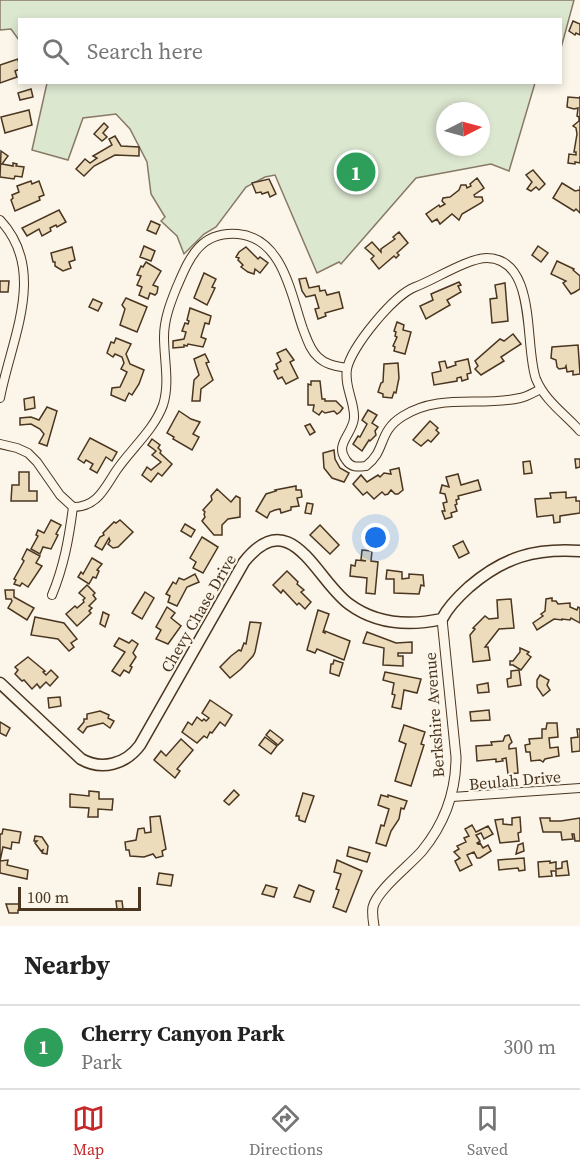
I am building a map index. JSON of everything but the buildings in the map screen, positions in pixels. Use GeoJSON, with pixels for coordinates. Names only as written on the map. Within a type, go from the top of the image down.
{"type":"FeatureCollection","features":[{"type":"Feature","properties":{"kind":"main road","name":"Chevy Chase Drive"},"geometry":{"type":"LineString","coordinates":[[0,683],[87,763],[106,766],[123,760],[135,752],[140,745],[244,562],[257,547],[270,541],[290,544],[301,551],[343,599],[368,614],[402,624],[442,619]]}},
{"type":"Feature","properties":{"kind":"main road"},"geometry":{"type":"LineString","coordinates":[[442,619],[446,611],[482,576],[513,558],[552,550],[580,551]]}},
{"type":"Feature","properties":{"kind":"street"},"geometry":{"type":"LineString","coordinates":[[0,220],[10,231],[21,253],[24,286],[22,309],[0,398]]}},
{"type":"Feature","properties":{"kind":"street"},"geometry":{"type":"LineString","coordinates":[[0,444],[28,453],[60,495],[73,507],[85,507],[94,502],[162,408],[166,394],[164,335],[167,314],[187,261],[196,249],[225,234],[247,235],[267,246],[275,254],[312,351],[328,364],[347,368]]}},
{"type":"Feature","properties":{"kind":"street"},"geometry":{"type":"LineString","coordinates":[[541,389],[523,398],[448,401],[405,414],[391,424],[383,436],[379,453],[366,466],[350,465],[341,449],[354,418],[347,389],[347,368],[356,348],[389,305],[409,289],[485,258],[496,259],[508,267],[519,280],[524,292],[532,365],[541,389],[560,413],[580,431]]}},
{"type":"Feature","properties":{"kind":"street"},"geometry":{"type":"LineString","coordinates":[[52,595],[61,574],[67,550],[73,507]]}},
{"type":"Feature","properties":{"kind":"street","name":"Berkshire Avenue"},"geometry":{"type":"LineString","coordinates":[[374,926],[375,903],[386,887],[423,850],[447,813],[452,798],[456,776],[456,757],[442,619]]}},
{"type":"Feature","properties":{"kind":"street","name":"Beulah Drive"},"geometry":{"type":"LineString","coordinates":[[452,798],[580,788]]}},
{"type":"Feature","properties":{"kind":"green space"},"geometry":{"type":"Polygon","coordinates":[[[0,0],[574,0],[562,44],[562,18],[18,18],[18,39],[11,29],[0,30],[0,0]]]}},
{"type":"Feature","properties":{"kind":"green space"},"geometry":{"type":"Polygon","coordinates":[[[47,84],[535,84],[509,171],[491,164],[416,178],[341,264],[339,262],[317,273],[275,175],[265,177],[246,187],[216,227],[204,234],[184,254],[177,236],[161,221],[165,217],[151,194],[147,162],[130,129],[116,114],[83,118],[68,160],[32,150],[47,84]]]}},
{"type":"Feature","properties":{"kind":"place","name":"Cherry Canyon Park"},"geometry":{"type":"Point","coordinates":[356,172]}}]}
